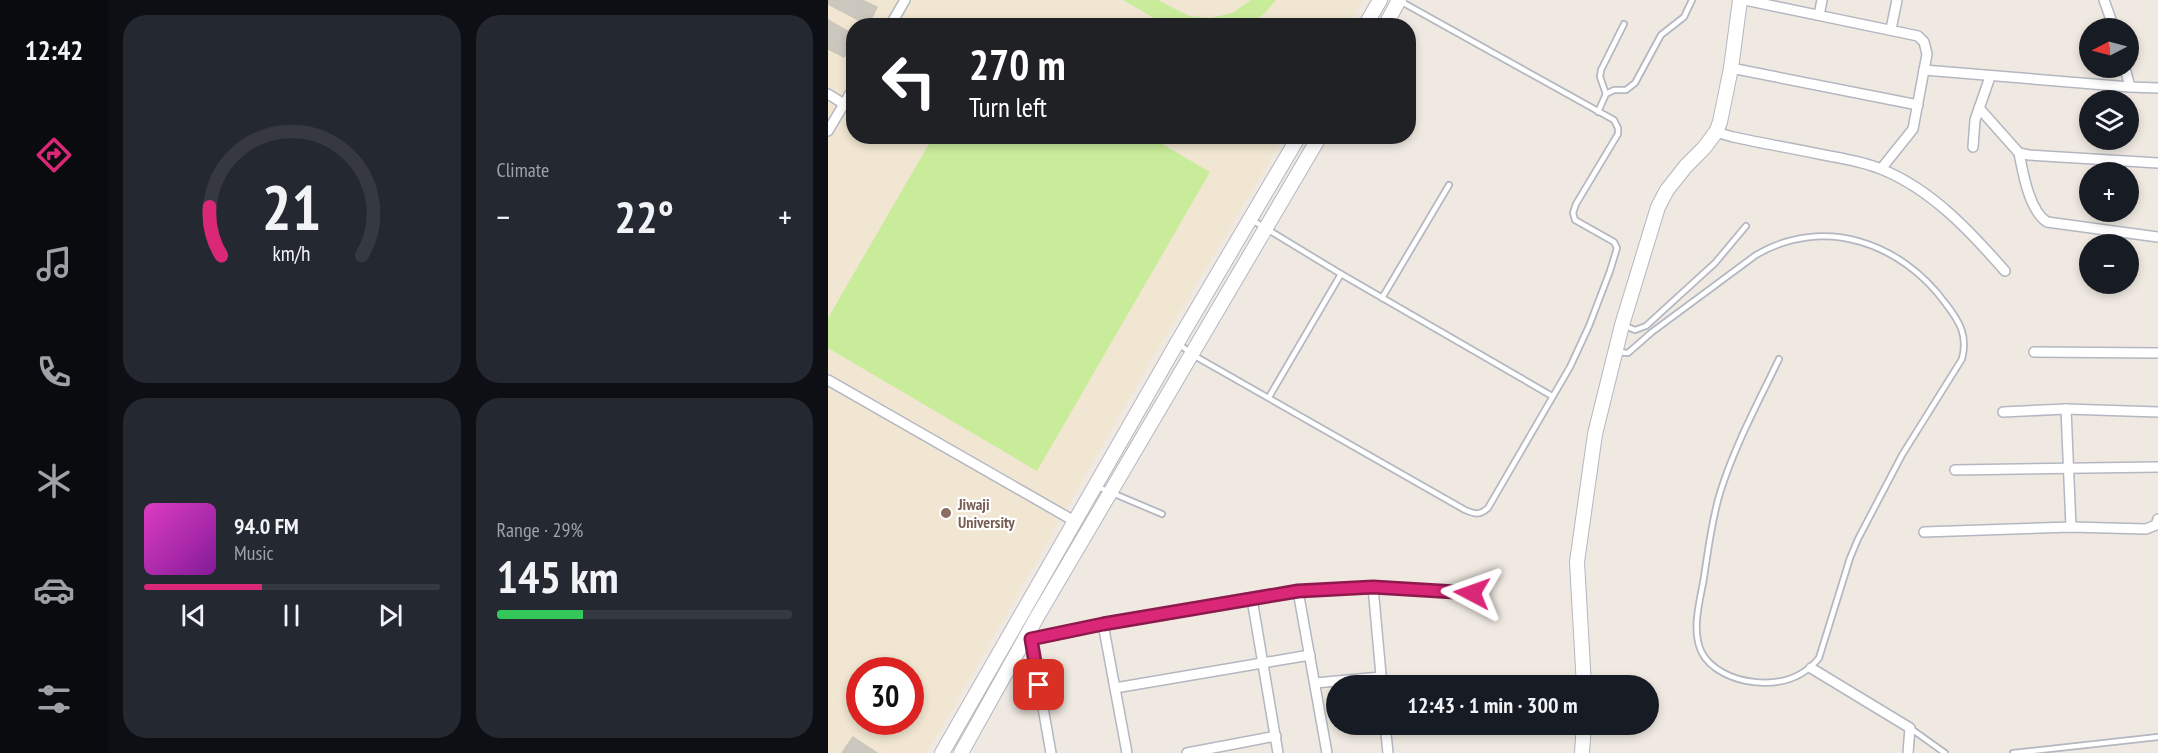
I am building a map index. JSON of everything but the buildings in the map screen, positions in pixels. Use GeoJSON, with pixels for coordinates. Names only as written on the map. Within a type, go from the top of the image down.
{"type":"FeatureCollection","features":[{"type":"Feature","properties":{"kind":"main road"},"geometry":{"type":"LineString","coordinates":[[1370,18],[1380,0]]}},
{"type":"Feature","properties":{"kind":"main road"},"geometry":{"type":"LineString","coordinates":[[1389,18],[1399,0]]}},
{"type":"Feature","properties":{"kind":"main road"},"geometry":{"type":"LineString","coordinates":[[1583,675],[1577,562],[1595,434],[1622,325],[1658,207],[1667,190],[1716,132],[1720,122],[1731,68],[1740,0]]}},
{"type":"Feature","properties":{"kind":"main road"},"geometry":{"type":"LineString","coordinates":[[942,753],[1177,343],[1294,144]]}},
{"type":"Feature","properties":{"kind":"main road"},"geometry":{"type":"LineString","coordinates":[[961,753],[1110,493],[1315,144]]}},
{"type":"Feature","properties":{"kind":"main road"},"geometry":{"type":"LineString","coordinates":[[1582,753],[1583,735]]}},
{"type":"Feature","properties":{"kind":"street"},"geometry":{"type":"LineString","coordinates":[[895,18],[905,0]]}},
{"type":"Feature","properties":{"kind":"street"},"geometry":{"type":"LineString","coordinates":[[1745,0],[1891,29],[1918,36],[1924,42],[1927,54],[1913,129],[1881,169]]}},
{"type":"Feature","properties":{"kind":"street"},"geometry":{"type":"LineString","coordinates":[[1819,15],[1822,0]]}},
{"type":"Feature","properties":{"kind":"street"},"geometry":{"type":"LineString","coordinates":[[1891,29],[1897,0]]}},
{"type":"Feature","properties":{"kind":"street"},"geometry":{"type":"LineString","coordinates":[[2104,0],[2110,18]]}},
{"type":"Feature","properties":{"kind":"street"},"geometry":{"type":"LineString","coordinates":[[1731,68],[1918,105]]}},
{"type":"Feature","properties":{"kind":"street"},"geometry":{"type":"LineString","coordinates":[[1924,70],[1990,77],[2158,88]]}},
{"type":"Feature","properties":{"kind":"street"},"geometry":{"type":"LineString","coordinates":[[1973,147],[1975,120],[1990,77]]}},
{"type":"Feature","properties":{"kind":"street"},"geometry":{"type":"LineString","coordinates":[[2128,78],[2130,87]]}},
{"type":"Feature","properties":{"kind":"street"},"geometry":{"type":"LineString","coordinates":[[828,94],[844,104]]}},
{"type":"Feature","properties":{"kind":"street"},"geometry":{"type":"LineString","coordinates":[[828,131],[846,101]]}},
{"type":"Feature","properties":{"kind":"street"},"geometry":{"type":"LineString","coordinates":[[1979,108],[2019,153],[2026,187],[2042,219],[2047,222],[2158,237]]}},
{"type":"Feature","properties":{"kind":"street"},"geometry":{"type":"LineString","coordinates":[[1716,132],[1851,160],[1881,169],[1915,187],[1941,206],[1963,225],[2005,270]]}},
{"type":"Feature","properties":{"kind":"street"},"geometry":{"type":"LineString","coordinates":[[2019,153],[2158,163]]}},
{"type":"Feature","properties":{"kind":"street"},"geometry":{"type":"LineString","coordinates":[[2034,352],[2158,353]]}},
{"type":"Feature","properties":{"kind":"street"},"geometry":{"type":"LineString","coordinates":[[828,380],[1076,522]]}},
{"type":"Feature","properties":{"kind":"street"},"geometry":{"type":"LineString","coordinates":[[2003,412],[2066,409],[2158,412]]}},
{"type":"Feature","properties":{"kind":"street"},"geometry":{"type":"LineString","coordinates":[[2066,409],[2071,527]]}},
{"type":"Feature","properties":{"kind":"street"},"geometry":{"type":"LineString","coordinates":[[1955,470],[2158,467]]}},
{"type":"Feature","properties":{"kind":"street"},"geometry":{"type":"LineString","coordinates":[[1924,531],[2071,527],[2146,529],[2156,525],[2158,519]]}},
{"type":"Feature","properties":{"kind":"street"},"geometry":{"type":"LineString","coordinates":[[1051,753],[1027,640],[1103,624],[1298,591],[1373,587],[1472,593]]}},
{"type":"Feature","properties":{"kind":"street"},"geometry":{"type":"LineString","coordinates":[[1373,587],[1380,675]]}},
{"type":"Feature","properties":{"kind":"street"},"geometry":{"type":"LineString","coordinates":[[1298,591],[1327,753]]}},
{"type":"Feature","properties":{"kind":"street"},"geometry":{"type":"LineString","coordinates":[[1252,599],[1278,753]]}},
{"type":"Feature","properties":{"kind":"street"},"geometry":{"type":"LineString","coordinates":[[1103,624],[1127,753]]}},
{"type":"Feature","properties":{"kind":"street"},"geometry":{"type":"LineString","coordinates":[[1115,688],[1310,655]]}},
{"type":"Feature","properties":{"kind":"street"},"geometry":{"type":"LineString","coordinates":[[1811,668],[1910,729],[1908,753]]}},
{"type":"Feature","properties":{"kind":"street"},"geometry":{"type":"LineString","coordinates":[[1315,683],[1326,683]]}},
{"type":"Feature","properties":{"kind":"street"},"geometry":{"type":"LineString","coordinates":[[1187,753],[1276,735]]}},
{"type":"Feature","properties":{"kind":"street"},"geometry":{"type":"LineString","coordinates":[[1386,735],[1388,753]]}},
{"type":"Feature","properties":{"kind":"lane"},"geometry":{"type":"LineString","coordinates":[[1177,343],[1193,355],[1454,504],[1475,515],[1482,514],[1488,508],[1569,367],[1589,326],[1617,248],[1614,242],[1575,220],[1573,213],[1576,204],[1618,134],[1618,128],[1614,120],[1399,0]]}},
{"type":"Feature","properties":{"kind":"lane"},"geometry":{"type":"LineString","coordinates":[[1598,112],[1606,94],[1614,90],[1626,90],[1635,83],[1661,35],[1684,17],[1692,0]]}},
{"type":"Feature","properties":{"kind":"lane"},"geometry":{"type":"LineString","coordinates":[[1606,94],[1600,77],[1601,70],[1624,24]]}},
{"type":"Feature","properties":{"kind":"lane"},"geometry":{"type":"LineString","coordinates":[[1382,298],[1449,185]]}},
{"type":"Feature","properties":{"kind":"lane"},"geometry":{"type":"LineString","coordinates":[[1250,219],[1552,396]]}},
{"type":"Feature","properties":{"kind":"lane"},"geometry":{"type":"LineString","coordinates":[[1622,325],[1635,330],[1646,326],[1714,263],[1746,226]]}},
{"type":"Feature","properties":{"kind":"lane"},"geometry":{"type":"LineString","coordinates":[[1616,351],[1623,354],[1628,353],[1652,332],[1769,247],[1807,236],[1844,237],[1860,241],[1899,259],[1934,287],[1959,322],[1965,338],[1962,359],[1902,455],[1858,539],[1819,658],[1811,668],[1799,676],[1782,682],[1746,681],[1715,669],[1701,649],[1697,630],[1712,529],[1720,493],[1743,435],[1779,359]]}},
{"type":"Feature","properties":{"kind":"lane"},"geometry":{"type":"LineString","coordinates":[[1269,397],[1341,274]]}},
{"type":"Feature","properties":{"kind":"lane"},"geometry":{"type":"LineString","coordinates":[[1096,486],[1162,514]]}},
{"type":"Feature","properties":{"kind":"lane"},"geometry":{"type":"LineString","coordinates":[[1910,729],[1945,753]]}},
{"type":"Feature","properties":{"kind":"lane"},"geometry":{"type":"LineString","coordinates":[[2013,753],[2158,737]]}},
{"type":"Feature","properties":{"kind":"shaded area","name":"Jiwaji University"},"geometry":{"type":"Polygon","coordinates":[[[828,0],[1363,0],[1353,18],[846,18],[846,144],[1280,144],[1154,355],[927,753],[828,753],[828,0]]]}},
{"type":"Feature","properties":{"kind":"green space"},"geometry":{"type":"Polygon","coordinates":[[[1123,0],[1158,0],[1189,16],[1211,18],[1154,18],[1123,0]]]}},
{"type":"Feature","properties":{"kind":"green space"},"geometry":{"type":"Polygon","coordinates":[[[1251,0],[1276,0],[1258,18],[1211,18],[1232,13],[1251,0]]]}},
{"type":"Feature","properties":{"kind":"green space"},"geometry":{"type":"Polygon","coordinates":[[[929,144],[1162,144],[1210,172],[1037,471],[828,348],[828,318],[929,144]]]}},
{"type":"Feature","properties":{"kind":"place","name":"Jiwaji University"},"geometry":{"type":"Point","coordinates":[946,513]}},
{"type":"Feature","properties":{"kind":"route"},"geometry":{"type":"LineString","coordinates":[[1039,685],[1031,639],[1103,624],[1298,591],[1373,587],[1472,593]]}}]}
